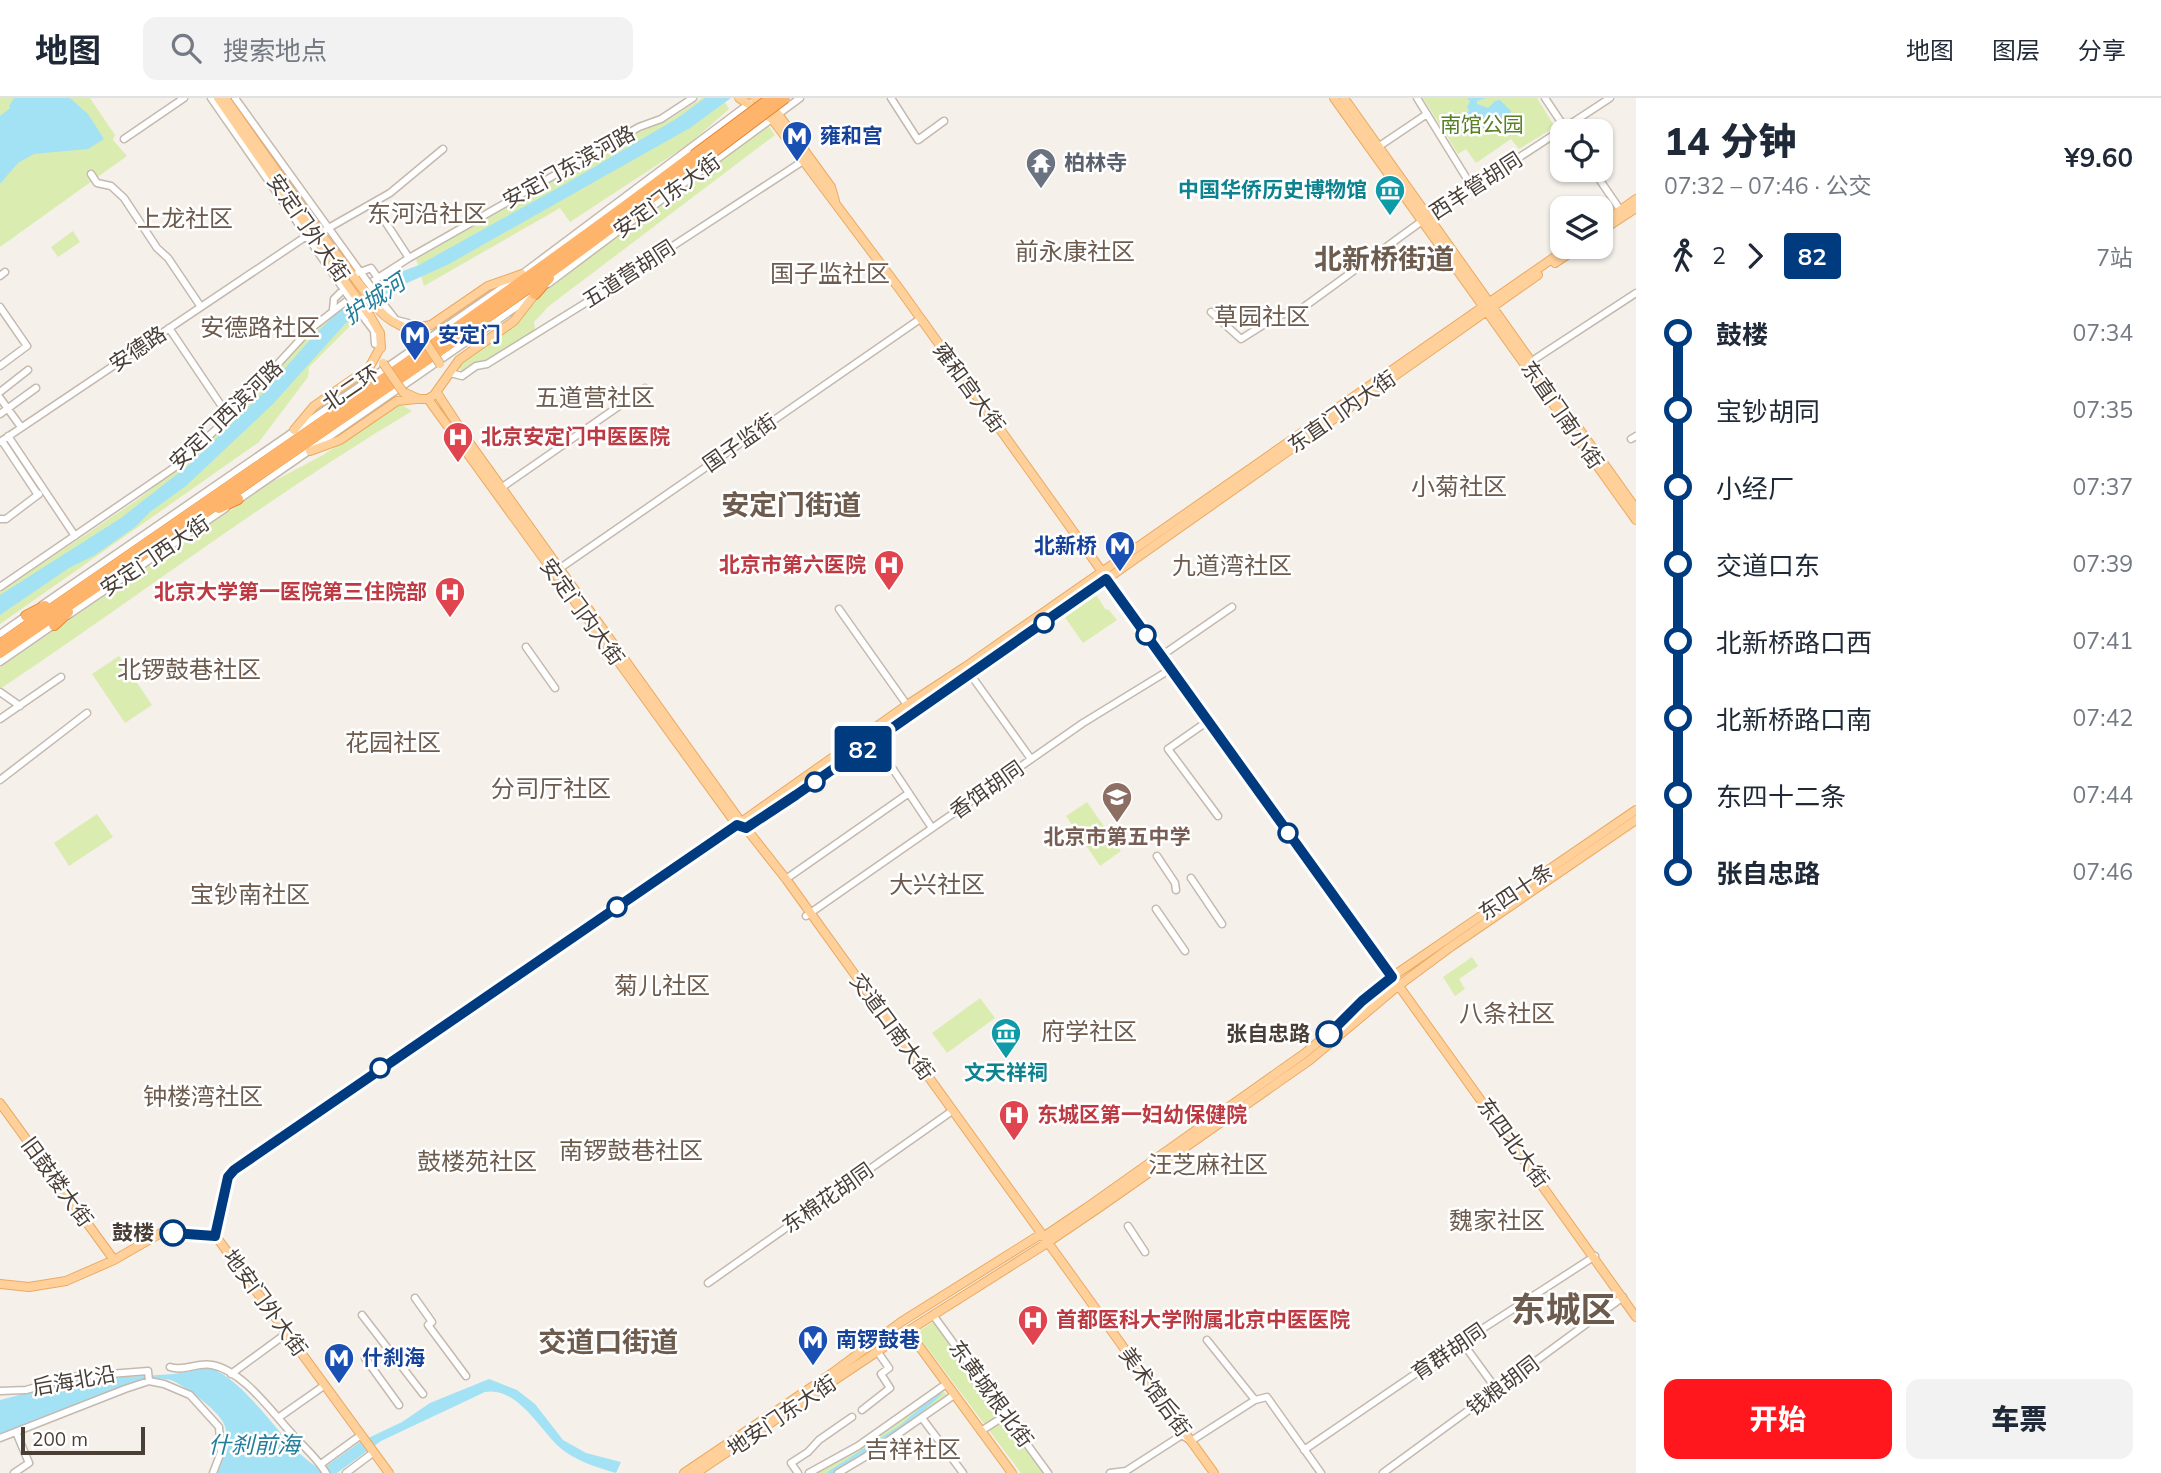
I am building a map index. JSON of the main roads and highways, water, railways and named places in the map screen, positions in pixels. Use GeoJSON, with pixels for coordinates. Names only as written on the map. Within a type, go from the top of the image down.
{"type":"FeatureCollection","features":[{"type":"Feature","properties":{"kind":"highway","name":"北二环"},"geometry":{"type":"LineString","coordinates":[[0,653],[237,480],[608,228],[771,98]]}},
{"type":"Feature","properties":{"kind":"highway","name":"北二环"},"geometry":{"type":"LineString","coordinates":[[0,644],[196,518],[558,262],[697,158],[785,98]]}},
{"type":"Feature","properties":{"kind":"highway"},"geometry":{"type":"LineString","coordinates":[[608,228],[651,207]]}},
{"type":"Feature","properties":{"kind":"highway"},"geometry":{"type":"LineString","coordinates":[[523,274],[558,262]]}},
{"type":"Feature","properties":{"kind":"highway"},"geometry":{"type":"LineString","coordinates":[[535,294],[558,262]]}},
{"type":"Feature","properties":{"kind":"highway"},"geometry":{"type":"LineString","coordinates":[[237,480],[261,454]]}},
{"type":"Feature","properties":{"kind":"highway"},"geometry":{"type":"LineString","coordinates":[[196,518],[238,499]]}},
{"type":"Feature","properties":{"kind":"highway"},"geometry":{"type":"LineString","coordinates":[[26,616],[86,589]]}},
{"type":"Feature","properties":{"kind":"highway"},"geometry":{"type":"LineString","coordinates":[[54,625],[86,589]]}},
{"type":"Feature","properties":{"kind":"main road","name":"安定门外大街"},"geometry":{"type":"LineString","coordinates":[[218,98],[316,233],[357,274],[393,324],[409,326],[423,338],[447,376]]}},
{"type":"Feature","properties":{"kind":"main road","name":"安定门外大街"},"geometry":{"type":"LineString","coordinates":[[225,98],[316,233],[347,291],[378,327],[378,345],[383,363],[403,392],[424,399]]}},
{"type":"Feature","properties":{"kind":"main road"},"geometry":{"type":"LineString","coordinates":[[1334,98],[1426,218]]}},
{"type":"Feature","properties":{"kind":"main road"},"geometry":{"type":"LineString","coordinates":[[1343,98],[1489,307]]}},
{"type":"Feature","properties":{"kind":"main road"},"geometry":{"type":"LineString","coordinates":[[749,99],[775,116]]}},
{"type":"Feature","properties":{"kind":"main road","name":"雍和宫大街"},"geometry":{"type":"LineString","coordinates":[[775,116],[803,161],[920,318],[1104,575]]}},
{"type":"Feature","properties":{"kind":"main road","name":"雍和宫大街"},"geometry":{"type":"LineString","coordinates":[[775,116],[831,187],[836,204]]}},
{"type":"Feature","properties":{"kind":"main road"},"geometry":{"type":"LineString","coordinates":[[1613,221],[1636,200]]}},
{"type":"Feature","properties":{"kind":"main road"},"geometry":{"type":"LineString","coordinates":[[1613,218],[1636,208]]}},
{"type":"Feature","properties":{"kind":"main road","name":"东直门内大街"},"geometry":{"type":"LineString","coordinates":[[1489,307],[1553,259]]}},
{"type":"Feature","properties":{"kind":"main road","name":"东直门内大街"},"geometry":{"type":"LineString","coordinates":[[967,671],[1561,259]]}},
{"type":"Feature","properties":{"kind":"main road"},"geometry":{"type":"LineString","coordinates":[[409,326],[431,325],[488,286],[523,274]]}},
{"type":"Feature","properties":{"kind":"main road"},"geometry":{"type":"LineString","coordinates":[[310,451],[340,440],[397,401],[424,399],[437,393],[458,360],[514,321],[535,294]]}},
{"type":"Feature","properties":{"kind":"main road","name":"东直门南小街"},"geometry":{"type":"LineString","coordinates":[[1489,307],[1532,361],[1636,509]]}},
{"type":"Feature","properties":{"kind":"main road","name":"东直门南小街"},"geometry":{"type":"LineString","coordinates":[[1489,307],[1636,520]]}},
{"type":"Feature","properties":{"kind":"main road"},"geometry":{"type":"LineString","coordinates":[[294,430],[314,406],[369,368],[378,345]]}},
{"type":"Feature","properties":{"kind":"main road","name":"安定门内大街"},"geometry":{"type":"LineString","coordinates":[[437,393],[556,571]]}},
{"type":"Feature","properties":{"kind":"main road","name":"安定门内大街"},"geometry":{"type":"LineString","coordinates":[[424,399],[556,571],[742,825]]}},
{"type":"Feature","properties":{"kind":"main road","name":"东四北大街"},"geometry":{"type":"LineString","coordinates":[[1104,575],[1400,984],[1636,1317]]}},
{"type":"Feature","properties":{"kind":"main road"},"geometry":{"type":"LineString","coordinates":[[871,737],[906,705],[967,671]]}},
{"type":"Feature","properties":{"kind":"main road"},"geometry":{"type":"LineString","coordinates":[[0,1284],[29,1287],[66,1282],[114,1260],[161,1233],[215,1236],[228,1177],[234,1170],[967,671]]}},
{"type":"Feature","properties":{"kind":"main road","name":"东四十条"},"geometry":{"type":"LineString","coordinates":[[1394,976],[1636,810]]}},
{"type":"Feature","properties":{"kind":"main road","name":"东四十条"},"geometry":{"type":"LineString","coordinates":[[1400,984],[1636,820]]}},
{"type":"Feature","properties":{"kind":"main road","name":"交道口南大街"},"geometry":{"type":"LineString","coordinates":[[742,825],[786,879],[808,915]]}},
{"type":"Feature","properties":{"kind":"main road","name":"交道口南大街"},"geometry":{"type":"LineString","coordinates":[[742,825],[1046,1244]]}},
{"type":"Feature","properties":{"kind":"main road"},"geometry":{"type":"LineString","coordinates":[[1040,1235],[1046,1235],[1086,1208],[1305,1053],[1394,976]]}},
{"type":"Feature","properties":{"kind":"main road"},"geometry":{"type":"LineString","coordinates":[[1046,1244],[1310,1060],[1400,984]]}},
{"type":"Feature","properties":{"kind":"main road","name":"旧鼓楼大街"},"geometry":{"type":"LineString","coordinates":[[0,1103],[114,1260]]}},
{"type":"Feature","properties":{"kind":"main road","name":"地安门东大街"},"geometry":{"type":"LineString","coordinates":[[684,1473],[831,1374],[901,1322],[1040,1235]]}},
{"type":"Feature","properties":{"kind":"main road","name":"地安门外大街"},"geometry":{"type":"LineString","coordinates":[[215,1236],[388,1473]]}},
{"type":"Feature","properties":{"kind":"main road","name":"地安门东大街"},"geometry":{"type":"LineString","coordinates":[[696,1473],[877,1351],[1046,1244]]}},
{"type":"Feature","properties":{"kind":"main road","name":"美术馆后街"},"geometry":{"type":"LineString","coordinates":[[1046,1244],[1209,1473]]}},
{"type":"Feature","properties":{"kind":"main road","name":"美术馆后街"},"geometry":{"type":"LineString","coordinates":[[1046,1244],[1214,1473]]}},
{"type":"Feature","properties":{"kind":"main road"},"geometry":{"type":"LineString","coordinates":[[908,1331],[1012,1473]]}},
{"type":"Feature","properties":{"kind":"water"},"geometry":{"type":"Polygon","coordinates":[[[14,98],[70,98],[88,114],[104,139],[88,149],[34,154],[18,163],[0,184],[0,116],[10,108],[14,98]]]}},
{"type":"Feature","properties":{"kind":"water","name":"护城河"},"geometry":{"type":"Polygon","coordinates":[[[705,98],[731,98],[690,128],[449,264],[394,289],[345,324],[273,404],[186,486],[95,555],[69,568],[0,615],[0,595],[121,518],[190,464],[261,395],[340,310],[390,276],[419,265],[565,184],[676,119],[705,98]]]}},
{"type":"Feature","properties":{"kind":"water"},"geometry":{"type":"Polygon","coordinates":[[[1467,98],[1486,98],[1477,101],[1477,104],[1488,108],[1500,100],[1511,111],[1510,120],[1505,124],[1492,121],[1487,129],[1469,124],[1461,117],[1469,111],[1467,107],[1470,101],[1467,98]]]}},
{"type":"Feature","properties":{"kind":"water","name":"什刹前海"},"geometry":{"type":"Polygon","coordinates":[[[207,1368],[231,1380],[299,1453],[321,1470],[360,1442],[402,1422],[430,1403],[489,1379],[517,1390],[535,1404],[563,1440],[586,1453],[621,1462],[616,1473],[570,1455],[557,1445],[516,1401],[496,1392],[485,1392],[381,1441],[337,1473],[217,1473],[225,1449],[224,1424],[209,1406],[194,1394],[173,1381],[164,1379],[150,1379],[0,1435],[0,1400],[76,1380],[174,1374],[207,1368]]]}},
{"type":"Feature","properties":{"kind":"waterway"},"geometry":{"type":"LineString","coordinates":[[830,1473],[903,1426],[939,1394]]}},
{"type":"Feature","properties":{"kind":"place","name":"雍和宫"},"geometry":{"type":"Point","coordinates":[797,163]}},
{"type":"Feature","properties":{"kind":"place","name":"柏林寺"},"geometry":{"type":"Point","coordinates":[1041,190]}},
{"type":"Feature","properties":{"kind":"place","name":"中国华侨历史博物馆"},"geometry":{"type":"Point","coordinates":[1390,217]}},
{"type":"Feature","properties":{"kind":"place","name":"安定门"},"geometry":{"type":"Point","coordinates":[415,362]}},
{"type":"Feature","properties":{"kind":"place","name":"北京安定门中医医院"},"geometry":{"type":"Point","coordinates":[458,464]}},
{"type":"Feature","properties":{"kind":"place","name":"北新桥"},"geometry":{"type":"Point","coordinates":[1120,573]}},
{"type":"Feature","properties":{"kind":"place","name":"北京市第六医院"},"geometry":{"type":"Point","coordinates":[889,592]}},
{"type":"Feature","properties":{"kind":"place","name":"北京大学第一医院第三住院部"},"geometry":{"type":"Point","coordinates":[450,619]}},
{"type":"Feature","properties":{"kind":"place","name":"北京市第五中学"},"geometry":{"type":"Point","coordinates":[1117,824]}},
{"type":"Feature","properties":{"kind":"place","name":"张自忠路"},"geometry":{"type":"Point","coordinates":[1329,1034]}},
{"type":"Feature","properties":{"kind":"place","name":"文天祥祠"},"geometry":{"type":"Point","coordinates":[1006,1060]}},
{"type":"Feature","properties":{"kind":"place","name":"东城区第一妇幼保健院"},"geometry":{"type":"Point","coordinates":[1014,1142]}},
{"type":"Feature","properties":{"kind":"place","name":"鼓楼"},"geometry":{"type":"Point","coordinates":[173,1233]}},
{"type":"Feature","properties":{"kind":"place","name":"首都医科大学附属北京中医医院"},"geometry":{"type":"Point","coordinates":[1033,1347]}},
{"type":"Feature","properties":{"kind":"place","name":"南锣鼓巷"},"geometry":{"type":"Point","coordinates":[813,1367]}},
{"type":"Feature","properties":{"kind":"place","name":"什刹海"},"geometry":{"type":"Point","coordinates":[339,1385]}},
{"type":"Feature","properties":{"kind":"district","name":"东河沿社区"},"geometry":{"type":"Point","coordinates":[427,214]}},
{"type":"Feature","properties":{"kind":"district","name":"上龙社区"},"geometry":{"type":"Point","coordinates":[185,219]}},
{"type":"Feature","properties":{"kind":"district","name":"前永康社区"},"geometry":{"type":"Point","coordinates":[1075,252]}},
{"type":"Feature","properties":{"kind":"district","name":"北新桥街道"},"geometry":{"type":"Point","coordinates":[1384,259]}},
{"type":"Feature","properties":{"kind":"district","name":"国子监社区"},"geometry":{"type":"Point","coordinates":[830,274]}},
{"type":"Feature","properties":{"kind":"district","name":"草园社区"},"geometry":{"type":"Point","coordinates":[1262,317]}},
{"type":"Feature","properties":{"kind":"district","name":"安德路社区"},"geometry":{"type":"Point","coordinates":[260,328]}},
{"type":"Feature","properties":{"kind":"district","name":"五道营社区"},"geometry":{"type":"Point","coordinates":[595,398]}},
{"type":"Feature","properties":{"kind":"district","name":"小菊社区"},"geometry":{"type":"Point","coordinates":[1459,487]}},
{"type":"Feature","properties":{"kind":"district","name":"安定门街道"},"geometry":{"type":"Point","coordinates":[791,505]}},
{"type":"Feature","properties":{"kind":"district","name":"九道湾社区"},"geometry":{"type":"Point","coordinates":[1232,566]}},
{"type":"Feature","properties":{"kind":"district","name":"北锣鼓巷社区"},"geometry":{"type":"Point","coordinates":[189,670]}},
{"type":"Feature","properties":{"kind":"district","name":"花园社区"},"geometry":{"type":"Point","coordinates":[393,743]}},
{"type":"Feature","properties":{"kind":"district","name":"分司厅社区"},"geometry":{"type":"Point","coordinates":[551,789]}},
{"type":"Feature","properties":{"kind":"district","name":"大兴社区"},"geometry":{"type":"Point","coordinates":[937,885]}},
{"type":"Feature","properties":{"kind":"district","name":"宝钞南社区"},"geometry":{"type":"Point","coordinates":[250,895]}},
{"type":"Feature","properties":{"kind":"district","name":"菊儿社区"},"geometry":{"type":"Point","coordinates":[662,986]}},
{"type":"Feature","properties":{"kind":"district","name":"八条社区"},"geometry":{"type":"Point","coordinates":[1507,1014]}},
{"type":"Feature","properties":{"kind":"district","name":"府学社区"},"geometry":{"type":"Point","coordinates":[1089,1032]}},
{"type":"Feature","properties":{"kind":"district","name":"钟楼湾社区"},"geometry":{"type":"Point","coordinates":[203,1097]}},
{"type":"Feature","properties":{"kind":"district","name":"南锣鼓巷社区"},"geometry":{"type":"Point","coordinates":[631,1151]}},
{"type":"Feature","properties":{"kind":"district","name":"鼓楼苑社区"},"geometry":{"type":"Point","coordinates":[477,1162]}},
{"type":"Feature","properties":{"kind":"district","name":"汪芝麻社区"},"geometry":{"type":"Point","coordinates":[1208,1165]}},
{"type":"Feature","properties":{"kind":"district","name":"魏家社区"},"geometry":{"type":"Point","coordinates":[1497,1221]}},
{"type":"Feature","properties":{"kind":"district","name":"东城区"},"geometry":{"type":"Point","coordinates":[1563,1310]}},
{"type":"Feature","properties":{"kind":"district","name":"交道口街道"},"geometry":{"type":"Point","coordinates":[608,1342]}},
{"type":"Feature","properties":{"kind":"district","name":"吉祥社区"},"geometry":{"type":"Point","coordinates":[913,1450]}},
{"type":"Feature","properties":{"kind":"park label","name":"南馆公园"},"geometry":{"type":"Point","coordinates":[1482,125]}}]}
